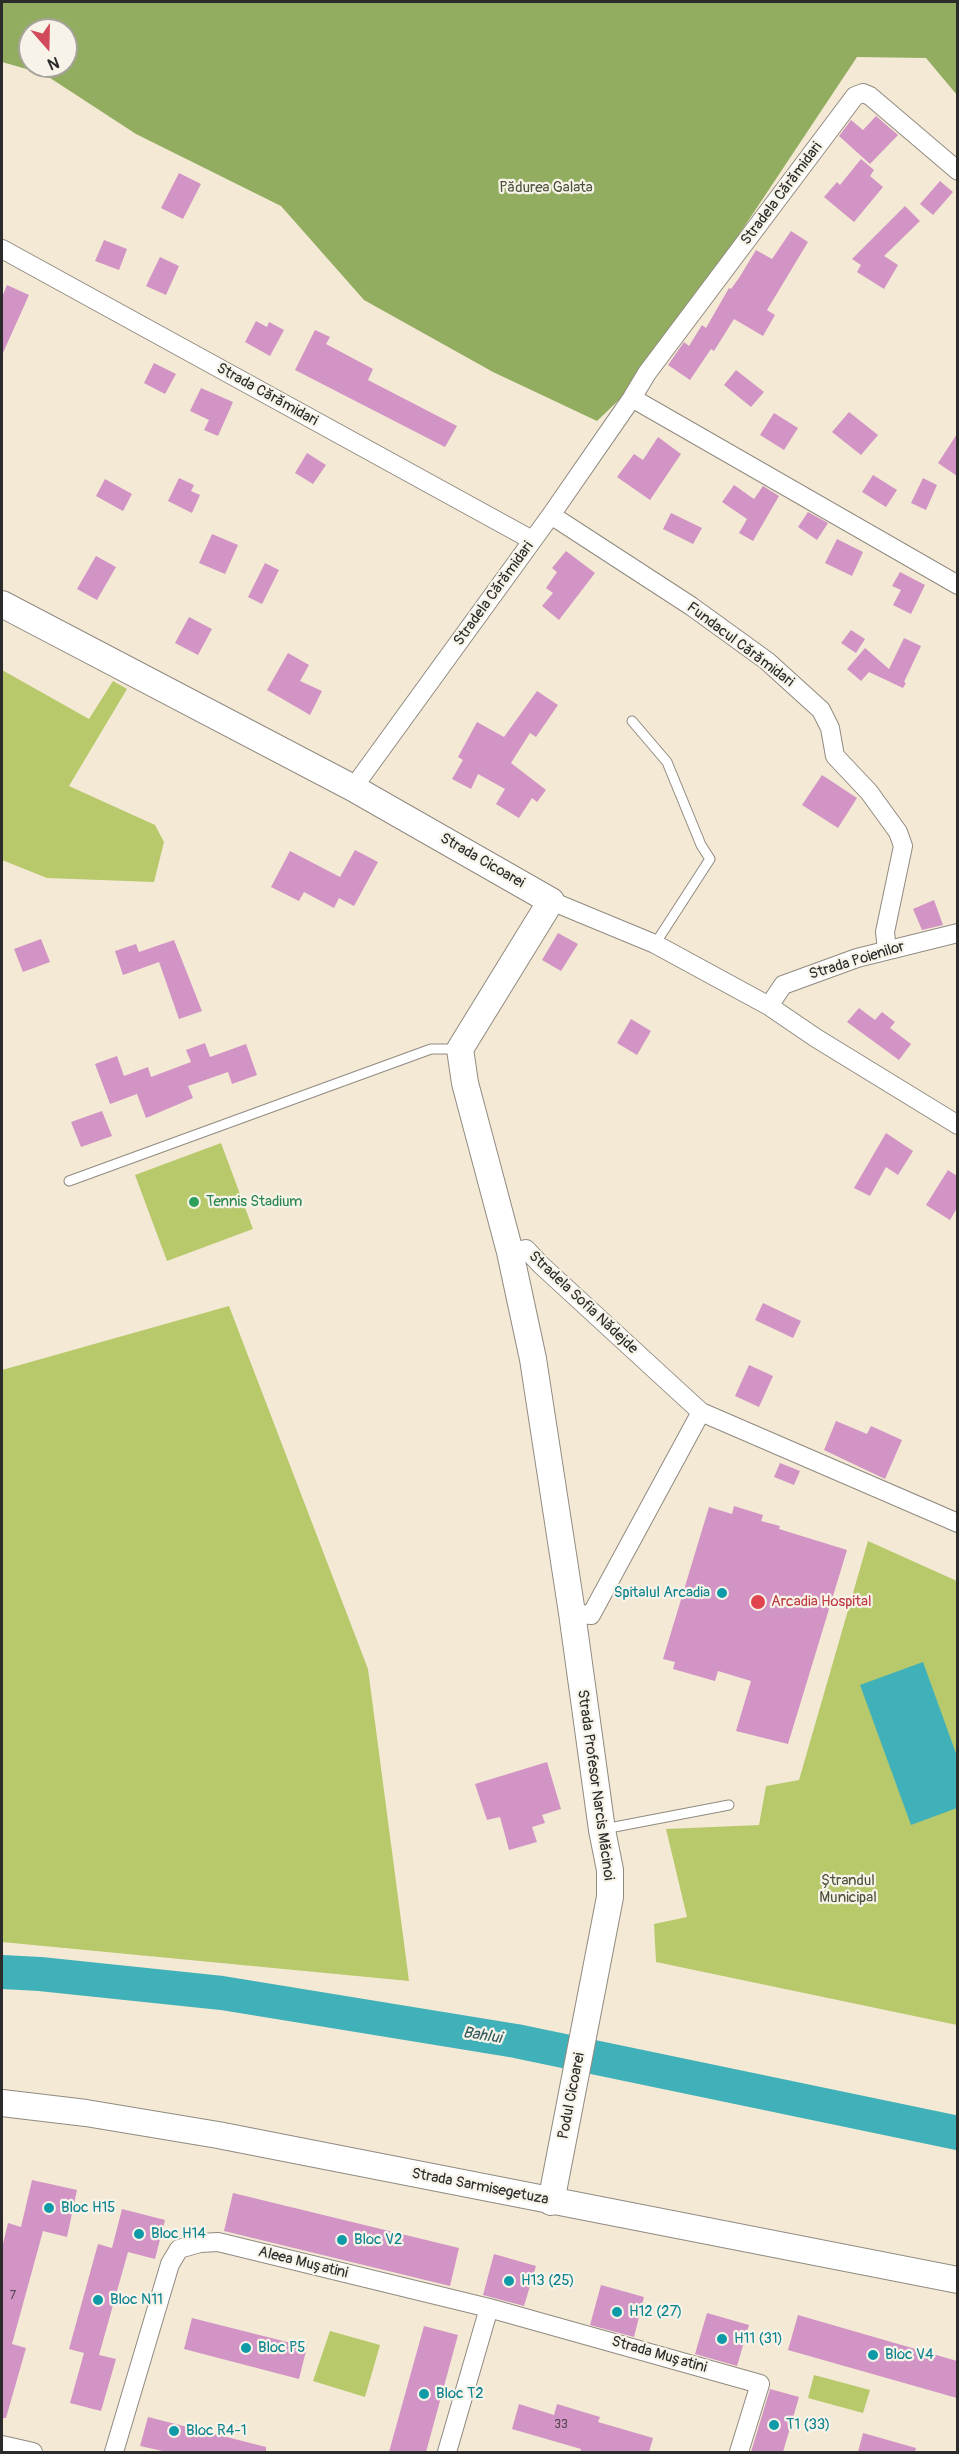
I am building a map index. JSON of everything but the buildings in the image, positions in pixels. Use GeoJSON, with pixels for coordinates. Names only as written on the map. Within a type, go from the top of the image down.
{"type":"FeatureCollection","features":[{"type":"Feature","properties":{"kind":"street","name":"Stradela Cărămidari"},"geometry":{"type":"LineString","coordinates":[[353,788],[551,515],[653,364],[855,96],[863,93],[870,96],[957,171]]}},
{"type":"Feature","properties":{"kind":"street","name":"Strada Cărămidari"},"geometry":{"type":"LineString","coordinates":[[2,249],[532,540]]}},
{"type":"Feature","properties":{"kind":"street"},"geometry":{"type":"LineString","coordinates":[[632,398],[957,585]]}},
{"type":"Feature","properties":{"kind":"street","name":"Fundacul Cărămidari"},"geometry":{"type":"LineString","coordinates":[[551,515],[700,613],[767,661],[821,710],[830,728],[835,756],[869,792],[898,832],[903,846],[885,932],[887,950]]}},
{"type":"Feature","properties":{"kind":"street","name":"Strada Cicoarei"},"geometry":{"type":"LineString","coordinates":[[2,603],[353,788],[550,901],[655,944],[769,1006],[957,1125]]}},
{"type":"Feature","properties":{"kind":"street"},"geometry":{"type":"LineString","coordinates":[[460,1049],[550,901]]}},
{"type":"Feature","properties":{"kind":"street","name":"Strada Poienilor"},"geometry":{"type":"LineString","coordinates":[[769,1006],[783,985],[857,958],[957,933]]}},
{"type":"Feature","properties":{"kind":"street","name":"Stradela Sofia Nădejde"},"geometry":{"type":"LineString","coordinates":[[460,1049],[465,1083],[510,1252],[526,1249],[701,1412],[957,1523]]}},
{"type":"Feature","properties":{"kind":"street","name":"Strada Profesor Narcis Măcinoi"},"geometry":{"type":"LineString","coordinates":[[510,1252],[533,1359],[602,1830],[610,1869],[610,1897],[593,1991]]}},
{"type":"Feature","properties":{"kind":"street"},"geometry":{"type":"LineString","coordinates":[[572,1613],[591,1615],[701,1412]]}},
{"type":"Feature","properties":{"kind":"street","name":"Podul Cicoarei"},"geometry":{"type":"LineString","coordinates":[[551,2202],[593,1991]]}},
{"type":"Feature","properties":{"kind":"street","name":"Strada Sarmisegetuza"},"geometry":{"type":"LineString","coordinates":[[2,2103],[86,2113],[219,2135],[957,2280]]}},
{"type":"Feature","properties":{"kind":"street","name":"Aleea Mușatini"},"geometry":{"type":"LineString","coordinates":[[114,2452],[170,2264],[179,2249],[200,2243],[218,2242],[489,2307]]}},
{"type":"Feature","properties":{"kind":"street"},"geometry":{"type":"LineString","coordinates":[[447,2452],[489,2307]]}},
{"type":"Feature","properties":{"kind":"street","name":"Strada Mușatini"},"geometry":{"type":"LineString","coordinates":[[489,2307],[760,2384],[739,2452]]}},
{"type":"Feature","properties":{"kind":"street"},"geometry":{"type":"LineString","coordinates":[[2,2445],[33,2452]]}},
{"type":"Feature","properties":{"kind":"lane"},"geometry":{"type":"LineString","coordinates":[[632,721],[667,762],[710,859],[655,944]]}},
{"type":"Feature","properties":{"kind":"lane"},"geometry":{"type":"LineString","coordinates":[[69,1181],[431,1049],[460,1049]]}},
{"type":"Feature","properties":{"kind":"lane"},"geometry":{"type":"LineString","coordinates":[[602,1830],[729,1805]]}},
{"type":"Feature","properties":{"kind":"green space","name":"Pădurea Galata"},"geometry":{"type":"Polygon","coordinates":[[[2,2],[957,2],[957,95],[926,58],[857,57],[647,373],[597,421],[493,372],[364,300],[281,206],[136,134],[50,78],[78,78],[78,18],[18,18],[18,67],[2,62],[2,2]]]}},
{"type":"Feature","properties":{"kind":"green space"},"geometry":{"type":"Polygon","coordinates":[[[2,670],[89,719],[113,681],[127,689],[69,786],[155,825],[164,842],[154,882],[47,878],[2,860],[2,670]]]}},
{"type":"Feature","properties":{"kind":"green space","name":"Tennis Stadium"},"geometry":{"type":"Polygon","coordinates":[[[221,1143],[253,1229],[167,1261],[135,1175],[221,1143]]]}},
{"type":"Feature","properties":{"kind":"green space"},"geometry":{"type":"Polygon","coordinates":[[[229,1306],[368,1669],[409,1981],[2,1942],[2,1370],[229,1306]]]}},
{"type":"Feature","properties":{"kind":"green space","name":"Ștrandul Municipal"},"geometry":{"type":"Polygon","coordinates":[[[868,1541],[957,1581],[957,2025],[656,1962],[654,1924],[687,1917],[666,1829],[759,1825],[766,1786],[799,1780],[868,1541]]]}},
{"type":"Feature","properties":{"kind":"green space"},"geometry":{"type":"Polygon","coordinates":[[[330,2331],[380,2345],[365,2397],[313,2381],[330,2331]]]}},
{"type":"Feature","properties":{"kind":"green space"},"geometry":{"type":"Polygon","coordinates":[[[814,2375],[870,2390],[863,2413],[808,2398],[814,2375]]]}},
{"type":"Feature","properties":{"kind":"water"},"geometry":{"type":"Polygon","coordinates":[[[923,1662],[957,1756],[957,1808],[911,1825],[860,1685],[923,1662]]]}},
{"type":"Feature","properties":{"kind":"waterway","name":"Bahlui"},"geometry":{"type":"LineString","coordinates":[[2,1972],[222,1993],[516,2041],[958,2133]]}},
{"type":"Feature","properties":{"kind":"place","name":"Tennis Stadium"},"geometry":{"type":"Point","coordinates":[194,1202]}},
{"type":"Feature","properties":{"kind":"place","name":"Spitalul Arcadia"},"geometry":{"type":"Point","coordinates":[722,1593]}},
{"type":"Feature","properties":{"kind":"place","name":"Arcadia Hospital"},"geometry":{"type":"Point","coordinates":[758,1602]}},
{"type":"Feature","properties":{"kind":"place","name":"Bloc H15"},"geometry":{"type":"Point","coordinates":[49,2208]}},
{"type":"Feature","properties":{"kind":"place","name":"Bloc H14"},"geometry":{"type":"Point","coordinates":[139,2234]}},
{"type":"Feature","properties":{"kind":"place","name":"Bloc V2"},"geometry":{"type":"Point","coordinates":[342,2240]}},
{"type":"Feature","properties":{"kind":"place","name":"H13 (25)"},"geometry":{"type":"Point","coordinates":[509,2281]}},
{"type":"Feature","properties":{"kind":"place","name":"Bloc N11"},"geometry":{"type":"Point","coordinates":[98,2300]}},
{"type":"Feature","properties":{"kind":"place","name":"H12 (27)"},"geometry":{"type":"Point","coordinates":[617,2312]}},
{"type":"Feature","properties":{"kind":"place","name":"H11 (31)"},"geometry":{"type":"Point","coordinates":[722,2339]}},
{"type":"Feature","properties":{"kind":"place","name":"Bloc P5"},"geometry":{"type":"Point","coordinates":[246,2348]}},
{"type":"Feature","properties":{"kind":"place","name":"Bloc V4"},"geometry":{"type":"Point","coordinates":[873,2355]}},
{"type":"Feature","properties":{"kind":"place","name":"Bloc T2"},"geometry":{"type":"Point","coordinates":[424,2394]}},
{"type":"Feature","properties":{"kind":"place","name":"T1 (33)"},"geometry":{"type":"Point","coordinates":[774,2425]}},
{"type":"Feature","properties":{"kind":"place","name":"Bloc R4-1"},"geometry":{"type":"Point","coordinates":[174,2431]}}]}
